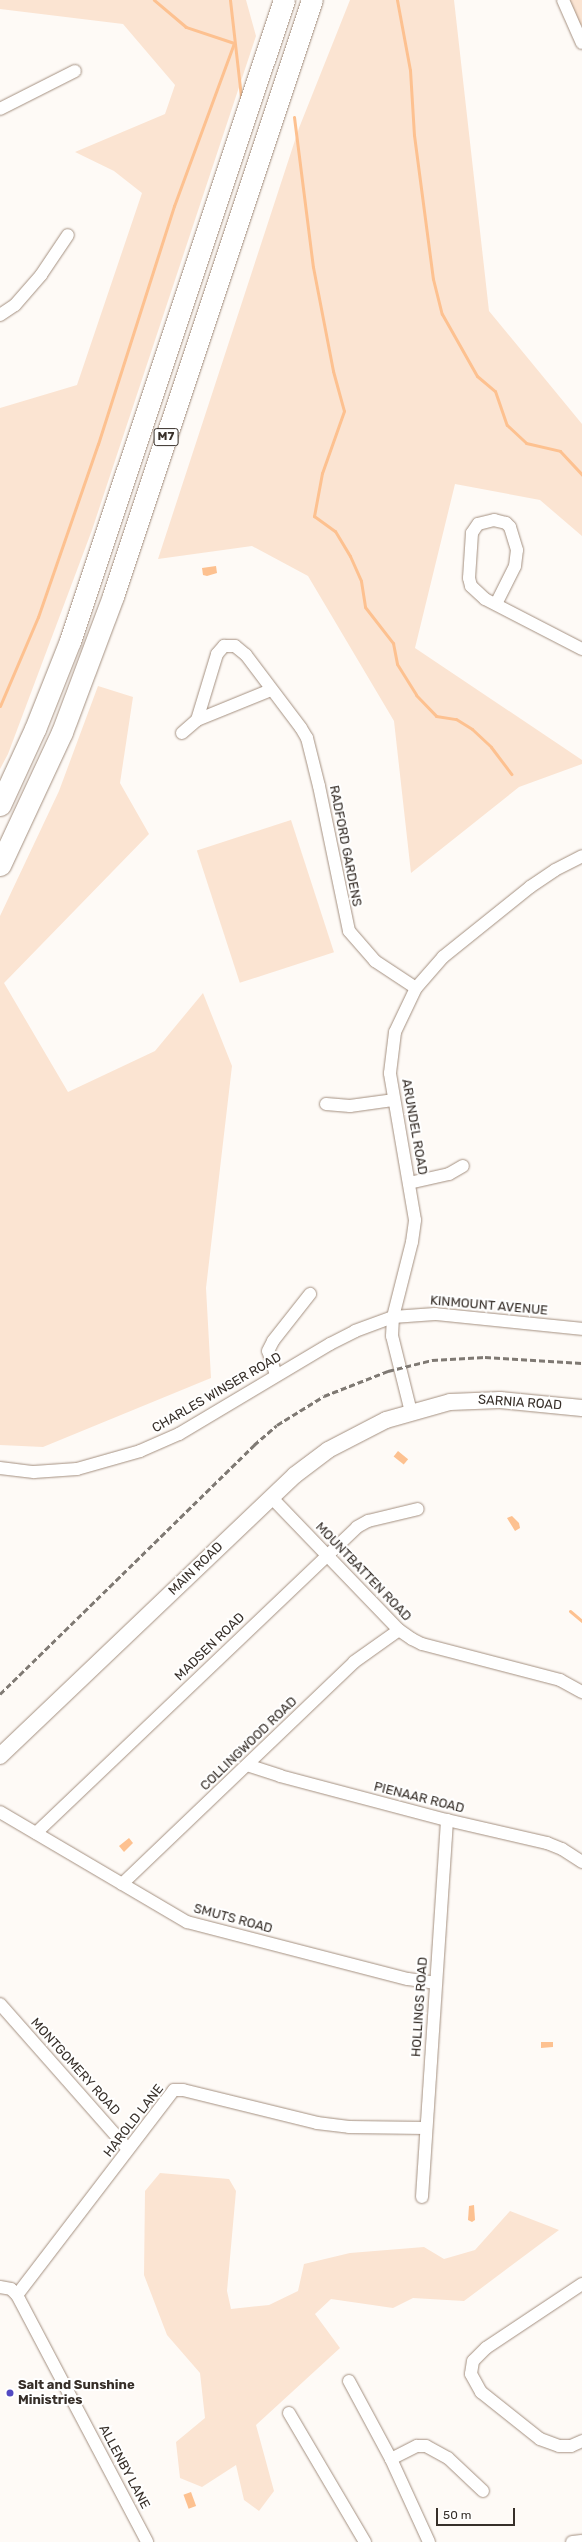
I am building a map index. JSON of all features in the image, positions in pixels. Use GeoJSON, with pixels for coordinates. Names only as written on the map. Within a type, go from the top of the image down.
{"type":"FeatureCollection","features":[{"type":"Feature","properties":{"kind":"highway","name":"M7"},"geometry":{"type":"LineString","coordinates":[[0,805],[35,729],[70,641],[284,0]]}},
{"type":"Feature","properties":{"kind":"highway","name":"M7"},"geometry":{"type":"LineString","coordinates":[[0,865],[62,732],[113,596],[312,0]]}},
{"type":"Feature","properties":{"kind":"main road","name":"SARNIA ROAD"},"geometry":{"type":"LineString","coordinates":[[411,1412],[450,1402],[477,1399],[582,1408]]}},
{"type":"Feature","properties":{"kind":"main road","name":"MAIN ROAD"},"geometry":{"type":"LineString","coordinates":[[0,1756],[300,1470],[328,1450],[368,1428],[411,1412]]}},
{"type":"Feature","properties":{"kind":"street"},"geometry":{"type":"LineString","coordinates":[[563,0],[582,43]]}},
{"type":"Feature","properties":{"kind":"street"},"geometry":{"type":"LineString","coordinates":[[0,109],[75,70]]}},
{"type":"Feature","properties":{"kind":"street"},"geometry":{"type":"LineString","coordinates":[[0,315],[15,305],[41,275],[68,235]]}},
{"type":"Feature","properties":{"kind":"street"},"geometry":{"type":"LineString","coordinates":[[496,604],[515,566],[517,550],[510,528],[506,523],[494,520],[478,524],[472,533],[469,578],[474,590],[496,604],[582,649]]}},
{"type":"Feature","properties":{"kind":"street","name":"RADFORD GARDENS"},"geometry":{"type":"LineString","coordinates":[[197,720],[217,654],[224,646],[229,645],[241,650],[301,728],[311,750],[349,931],[375,961],[416,988]]}},
{"type":"Feature","properties":{"kind":"street"},"geometry":{"type":"LineString","coordinates":[[182,733],[197,720],[271,690]]}},
{"type":"Feature","properties":{"kind":"street"},"geometry":{"type":"LineString","coordinates":[[203,699],[221,711]]}},
{"type":"Feature","properties":{"kind":"street","name":"ARUNDEL ROAD"},"geometry":{"type":"LineString","coordinates":[[411,1412],[393,1346],[393,1317],[414,1230],[414,1210],[393,1100],[390,1073],[396,1032],[416,988],[443,957],[530,888],[555,870],[582,856]]}},
{"type":"Feature","properties":{"kind":"street"},"geometry":{"type":"LineString","coordinates":[[326,1104],[350,1106],[393,1100]]}},
{"type":"Feature","properties":{"kind":"street"},"geometry":{"type":"LineString","coordinates":[[409,1183],[449,1174],[463,1166]]}},
{"type":"Feature","properties":{"kind":"street"},"geometry":{"type":"LineString","coordinates":[[276,1375],[268,1351],[273,1341],[310,1294]]}},
{"type":"Feature","properties":{"kind":"street","name":"KINMOUNT AVENUE"},"geometry":{"type":"LineString","coordinates":[[393,1317],[435,1314],[582,1329]]}},
{"type":"Feature","properties":{"kind":"street","name":"CHARLES WINSER ROAD"},"geometry":{"type":"LineString","coordinates":[[0,1468],[34,1472],[77,1469],[140,1452],[179,1434],[276,1375],[355,1331],[393,1317]]}},
{"type":"Feature","properties":{"kind":"street","name":"MOUNTBATTEN ROAD"},"geometry":{"type":"LineString","coordinates":[[271,1498],[399,1630],[422,1644],[560,1680],[582,1692]]}},
{"type":"Feature","properties":{"kind":"street","name":"MADSEN ROAD"},"geometry":{"type":"LineString","coordinates":[[36,1833],[357,1527],[368,1521],[418,1509]]}},
{"type":"Feature","properties":{"kind":"street","name":"COLLINGWOOD ROAD"},"geometry":{"type":"LineString","coordinates":[[122,1884],[354,1662],[399,1630]]}},
{"type":"Feature","properties":{"kind":"street","name":"PIENAAR ROAD"},"geometry":{"type":"LineString","coordinates":[[248,1765],[280,1776],[447,1820],[547,1843],[562,1849],[582,1862]]}},
{"type":"Feature","properties":{"kind":"street","name":"SMUTS ROAD"},"geometry":{"type":"LineString","coordinates":[[0,1812],[180,1918],[196,1925],[435,1983]]}},
{"type":"Feature","properties":{"kind":"street","name":"HOLLINGS ROAD"},"geometry":{"type":"LineString","coordinates":[[422,2196],[447,1820]]}},
{"type":"Feature","properties":{"kind":"street","name":"MONTGOMERY ROAD"},"geometry":{"type":"LineString","coordinates":[[0,2004],[128,2149]]}},
{"type":"Feature","properties":{"kind":"street","name":"HAROLD LANE"},"geometry":{"type":"LineString","coordinates":[[17,2295],[174,2090],[183,2090],[317,2123],[349,2127],[426,2128]]}},
{"type":"Feature","properties":{"kind":"street"},"geometry":{"type":"LineString","coordinates":[[582,2284],[486,2348],[473,2361],[471,2374],[481,2392],[540,2439],[559,2446],[571,2446],[582,2441]]}},
{"type":"Feature","properties":{"kind":"street"},"geometry":{"type":"LineString","coordinates":[[0,2287],[11,2289],[17,2295]]}},
{"type":"Feature","properties":{"kind":"street","name":"ALLENBY LANE"},"geometry":{"type":"LineString","coordinates":[[17,2295],[147,2542]]}},
{"type":"Feature","properties":{"kind":"street"},"geometry":{"type":"LineString","coordinates":[[349,2381],[391,2460],[429,2542]]}},
{"type":"Feature","properties":{"kind":"street"},"geometry":{"type":"LineString","coordinates":[[289,2413],[365,2542]]}},
{"type":"Feature","properties":{"kind":"street"},"geometry":{"type":"LineString","coordinates":[[391,2460],[417,2446],[426,2446],[448,2458],[483,2491]]}},
{"type":"Feature","properties":{"kind":"street"},"geometry":{"type":"LineString","coordinates":[[572,2542],[582,2541]]}},
{"type":"Feature","properties":{"kind":"shaded area"},"geometry":{"type":"Polygon","coordinates":[[[0,0],[246,0],[256,36],[92,530],[8,754],[0,769],[0,408],[77,385],[142,193],[114,171],[75,152],[165,114],[175,85],[123,24],[0,9],[0,0]]]}},
{"type":"Feature","properties":{"kind":"shaded area"},"geometry":{"type":"Polygon","coordinates":[[[350,0],[454,0],[489,311],[582,424],[582,536],[540,500],[455,484],[415,648],[582,760],[582,764],[519,787],[411,873],[394,721],[308,576],[252,546],[158,559],[299,128],[350,0]]]}},
{"type":"Feature","properties":{"kind":"shaded area"},"geometry":{"type":"Polygon","coordinates":[[[567,0],[582,0],[582,25],[578,26],[567,0]]]}},
{"type":"Feature","properties":{"kind":"shaded area"},"geometry":{"type":"Polygon","coordinates":[[[216,566],[217,573],[207,576],[203,575],[202,568],[216,566]]]}},
{"type":"Feature","properties":{"kind":"shaded area"},"geometry":{"type":"Polygon","coordinates":[[[98,686],[133,697],[120,783],[149,834],[4,983],[68,1092],[155,1051],[203,993],[232,1066],[206,1288],[211,1378],[43,1447],[0,1445],[0,916],[59,791],[98,686]]]}},
{"type":"Feature","properties":{"kind":"shaded area"},"geometry":{"type":"Polygon","coordinates":[[[291,820],[334,952],[240,983],[197,851],[291,820]]]}},
{"type":"Feature","properties":{"kind":"shaded area"},"geometry":{"type":"Polygon","coordinates":[[[398,1451],[408,1459],[404,1465],[394,1456],[398,1451]]]}},
{"type":"Feature","properties":{"kind":"shaded area"},"geometry":{"type":"Polygon","coordinates":[[[512,1516],[519,1523],[520,1528],[515,1531],[507,1518],[512,1516]]]}},
{"type":"Feature","properties":{"kind":"shaded area"},"geometry":{"type":"Polygon","coordinates":[[[129,1838],[133,1843],[124,1852],[119,1846],[129,1838]]]}},
{"type":"Feature","properties":{"kind":"shaded area"},"geometry":{"type":"Polygon","coordinates":[[[541,2042],[553,2042],[553,2047],[541,2048],[541,2042]]]}},
{"type":"Feature","properties":{"kind":"shaded area"},"geometry":{"type":"Polygon","coordinates":[[[160,2173],[229,2179],[236,2191],[227,2291],[231,2309],[269,2305],[298,2291],[304,2264],[350,2253],[424,2247],[444,2259],[475,2250],[510,2211],[559,2230],[464,2301],[413,2298],[393,2308],[331,2299],[315,2314],[340,2348],[256,2425],[274,2491],[259,2511],[244,2500],[236,2465],[202,2487],[180,2478],[176,2442],[205,2418],[200,2373],[167,2335],[144,2275],[145,2191],[160,2173]]]}},
{"type":"Feature","properties":{"kind":"shaded area"},"geometry":{"type":"Polygon","coordinates":[[[474,2205],[475,2220],[472,2222],[468,2220],[469,2206],[474,2205]]]}},
{"type":"Feature","properties":{"kind":"shaded area"},"geometry":{"type":"Polygon","coordinates":[[[191,2492],[196,2506],[189,2509],[183,2495],[191,2492]]]}},
{"type":"Feature","properties":{"kind":"waterway"},"geometry":{"type":"LineString","coordinates":[[0,706],[38,617],[98,444],[174,206],[234,43],[186,27],[154,0]]}},
{"type":"Feature","properties":{"kind":"waterway"},"geometry":{"type":"LineString","coordinates":[[230,0],[241,97]]}},
{"type":"Feature","properties":{"kind":"waterway"},"geometry":{"type":"LineString","coordinates":[[397,0],[410,70],[414,135],[433,279],[442,314],[477,376],[495,391],[507,425],[526,443],[560,451],[582,475]]}},
{"type":"Feature","properties":{"kind":"waterway"},"geometry":{"type":"LineString","coordinates":[[294,117],[313,267],[333,371],[344,411],[322,473],[314,516],[335,531],[350,556],[361,581],[365,607],[393,643],[397,664],[416,695],[436,716],[456,719],[472,729],[491,747],[511,774]]}},
{"type":"Feature","properties":{"kind":"waterway"},"geometry":{"type":"LineString","coordinates":[[570,1611],[582,1621]]}},
{"type":"Feature","properties":{"kind":"railway"},"geometry":{"type":"LineString","coordinates":[[0,1694],[254,1445],[277,1425],[324,1396],[388,1371],[432,1360],[485,1357],[582,1363]]}},
{"type":"Feature","properties":{"kind":"place","name":"Salt and Sunshine Ministries"},"geometry":{"type":"Point","coordinates":[10,2393]}}]}
